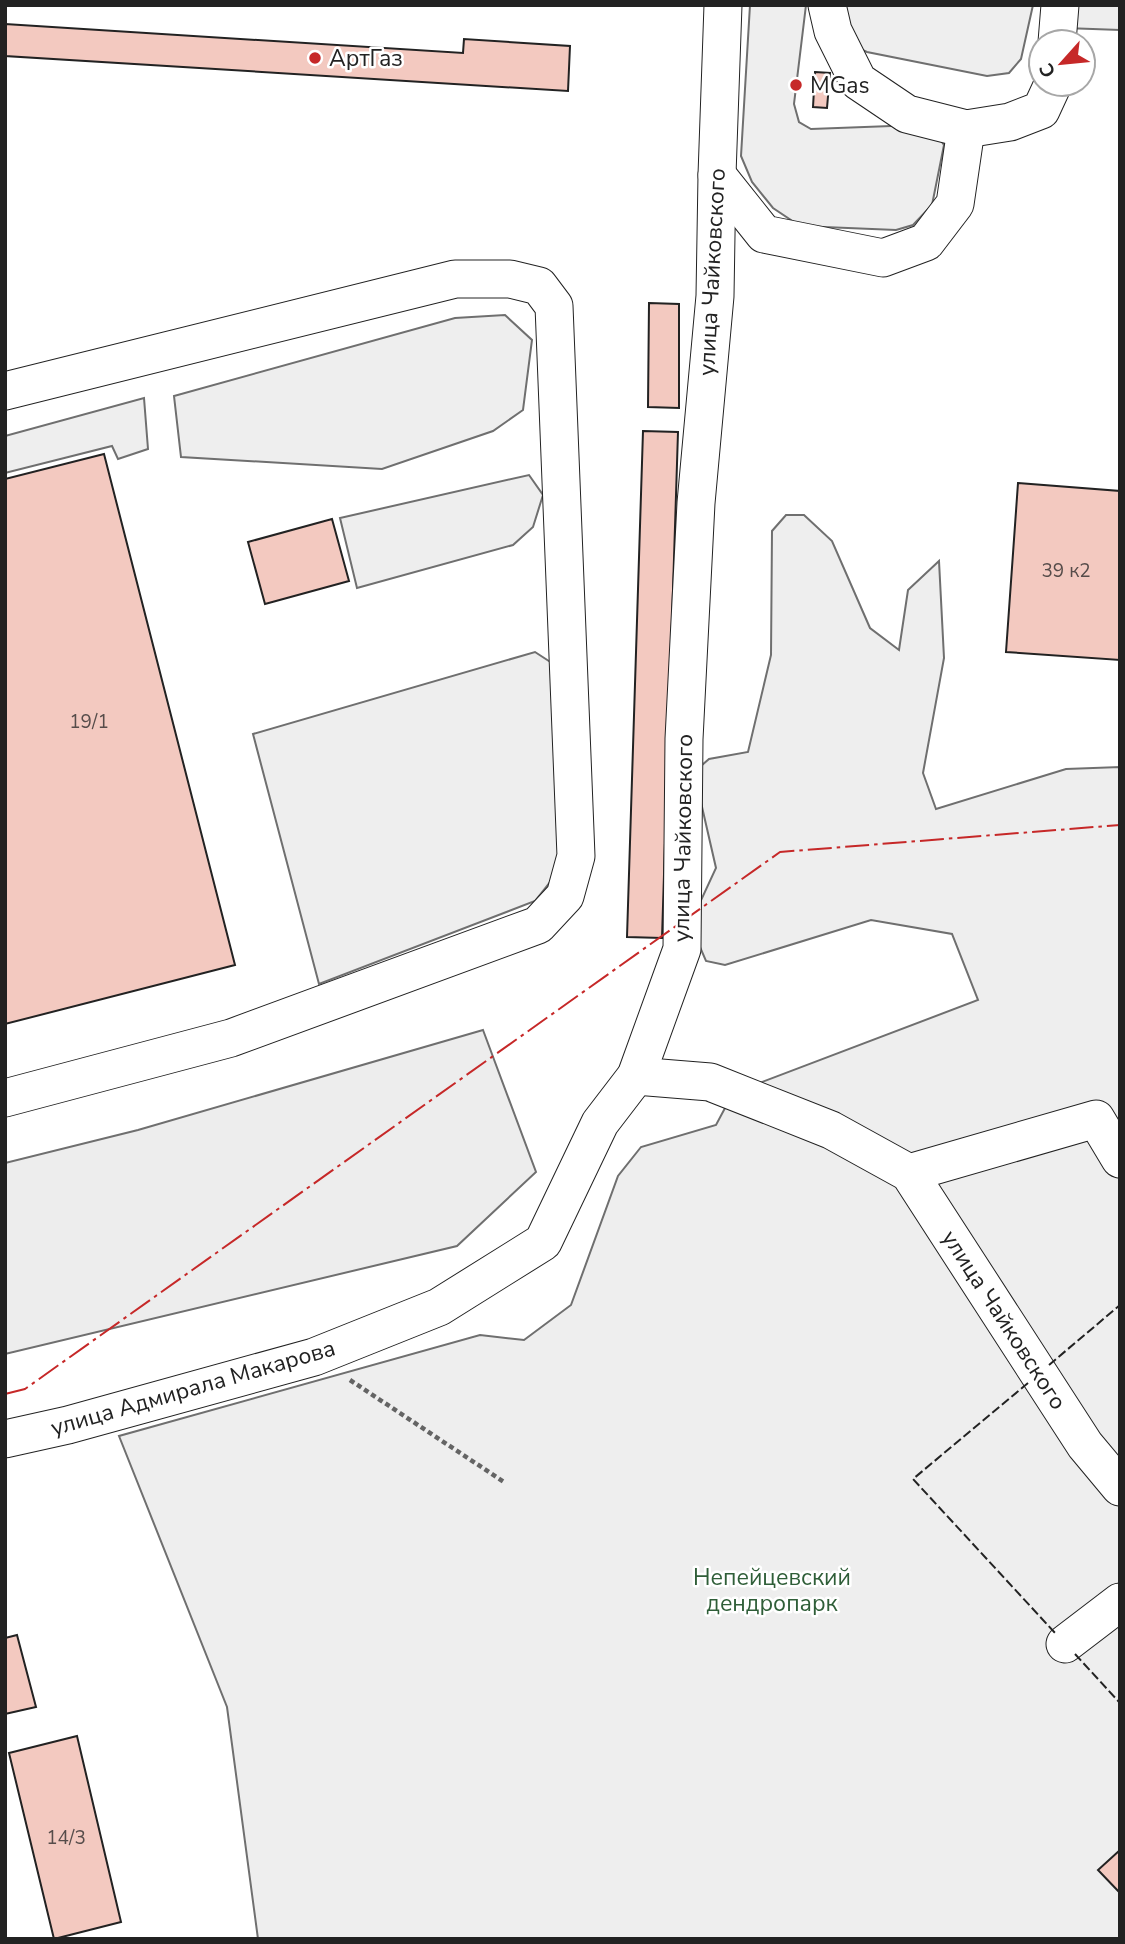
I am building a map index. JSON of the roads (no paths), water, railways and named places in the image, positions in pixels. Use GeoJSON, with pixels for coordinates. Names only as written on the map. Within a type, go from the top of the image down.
{"type":"FeatureCollection","features":[{"type":"Feature","properties":{"kind":"street","name":"улица Чайковского"},"geometry":{"type":"LineString","coordinates":[[723,5],[715,296],[696,503],[684,738],[682,949],[636,1076],[710,1082],[831,1130],[909,1173],[1085,1445],[1120,1487]]}},
{"type":"Feature","properties":{"kind":"street"},"geometry":{"type":"LineString","coordinates":[[827,5],[833,31],[858,81],[907,114],[966,130],[1010,122],[1041,110],[1047,98]]}},
{"type":"Feature","properties":{"kind":"street"},"geometry":{"type":"LineString","coordinates":[[1058,28],[1060,5]]}},
{"type":"Feature","properties":{"kind":"street"},"geometry":{"type":"LineString","coordinates":[[717,175],[764,234],[883,258],[926,242],[955,204],[966,130]]}},
{"type":"Feature","properties":{"kind":"street"},"geometry":{"type":"LineString","coordinates":[[5,391],[455,279],[510,279],[539,286],[554,306],[576,856],[565,896],[538,925],[231,1038],[5,1098]]}},
{"type":"Feature","properties":{"kind":"street","name":"улица Адмирала Макарова"},"geometry":{"type":"LineString","coordinates":[[5,1440],[314,1357],[439,1307],[543,1242],[600,1123],[636,1076]]}},
{"type":"Feature","properties":{"kind":"street"},"geometry":{"type":"LineString","coordinates":[[909,1173],[1096,1119],[1120,1160]]}},
{"type":"Feature","properties":{"kind":"street"},"geometry":{"type":"LineString","coordinates":[[1065,1644],[1120,1602]]}},
{"type":"Feature","properties":{"kind":"place","name":"АртГаз"},"geometry":{"type":"Point","coordinates":[315,58]}},
{"type":"Feature","properties":{"kind":"place","name":"MGas"},"geometry":{"type":"Point","coordinates":[796,85]}},
{"type":"Feature","properties":{"kind":"park label","name":"Непейцевский дендропарк"},"geometry":{"type":"Point","coordinates":[772,1590]}}]}
